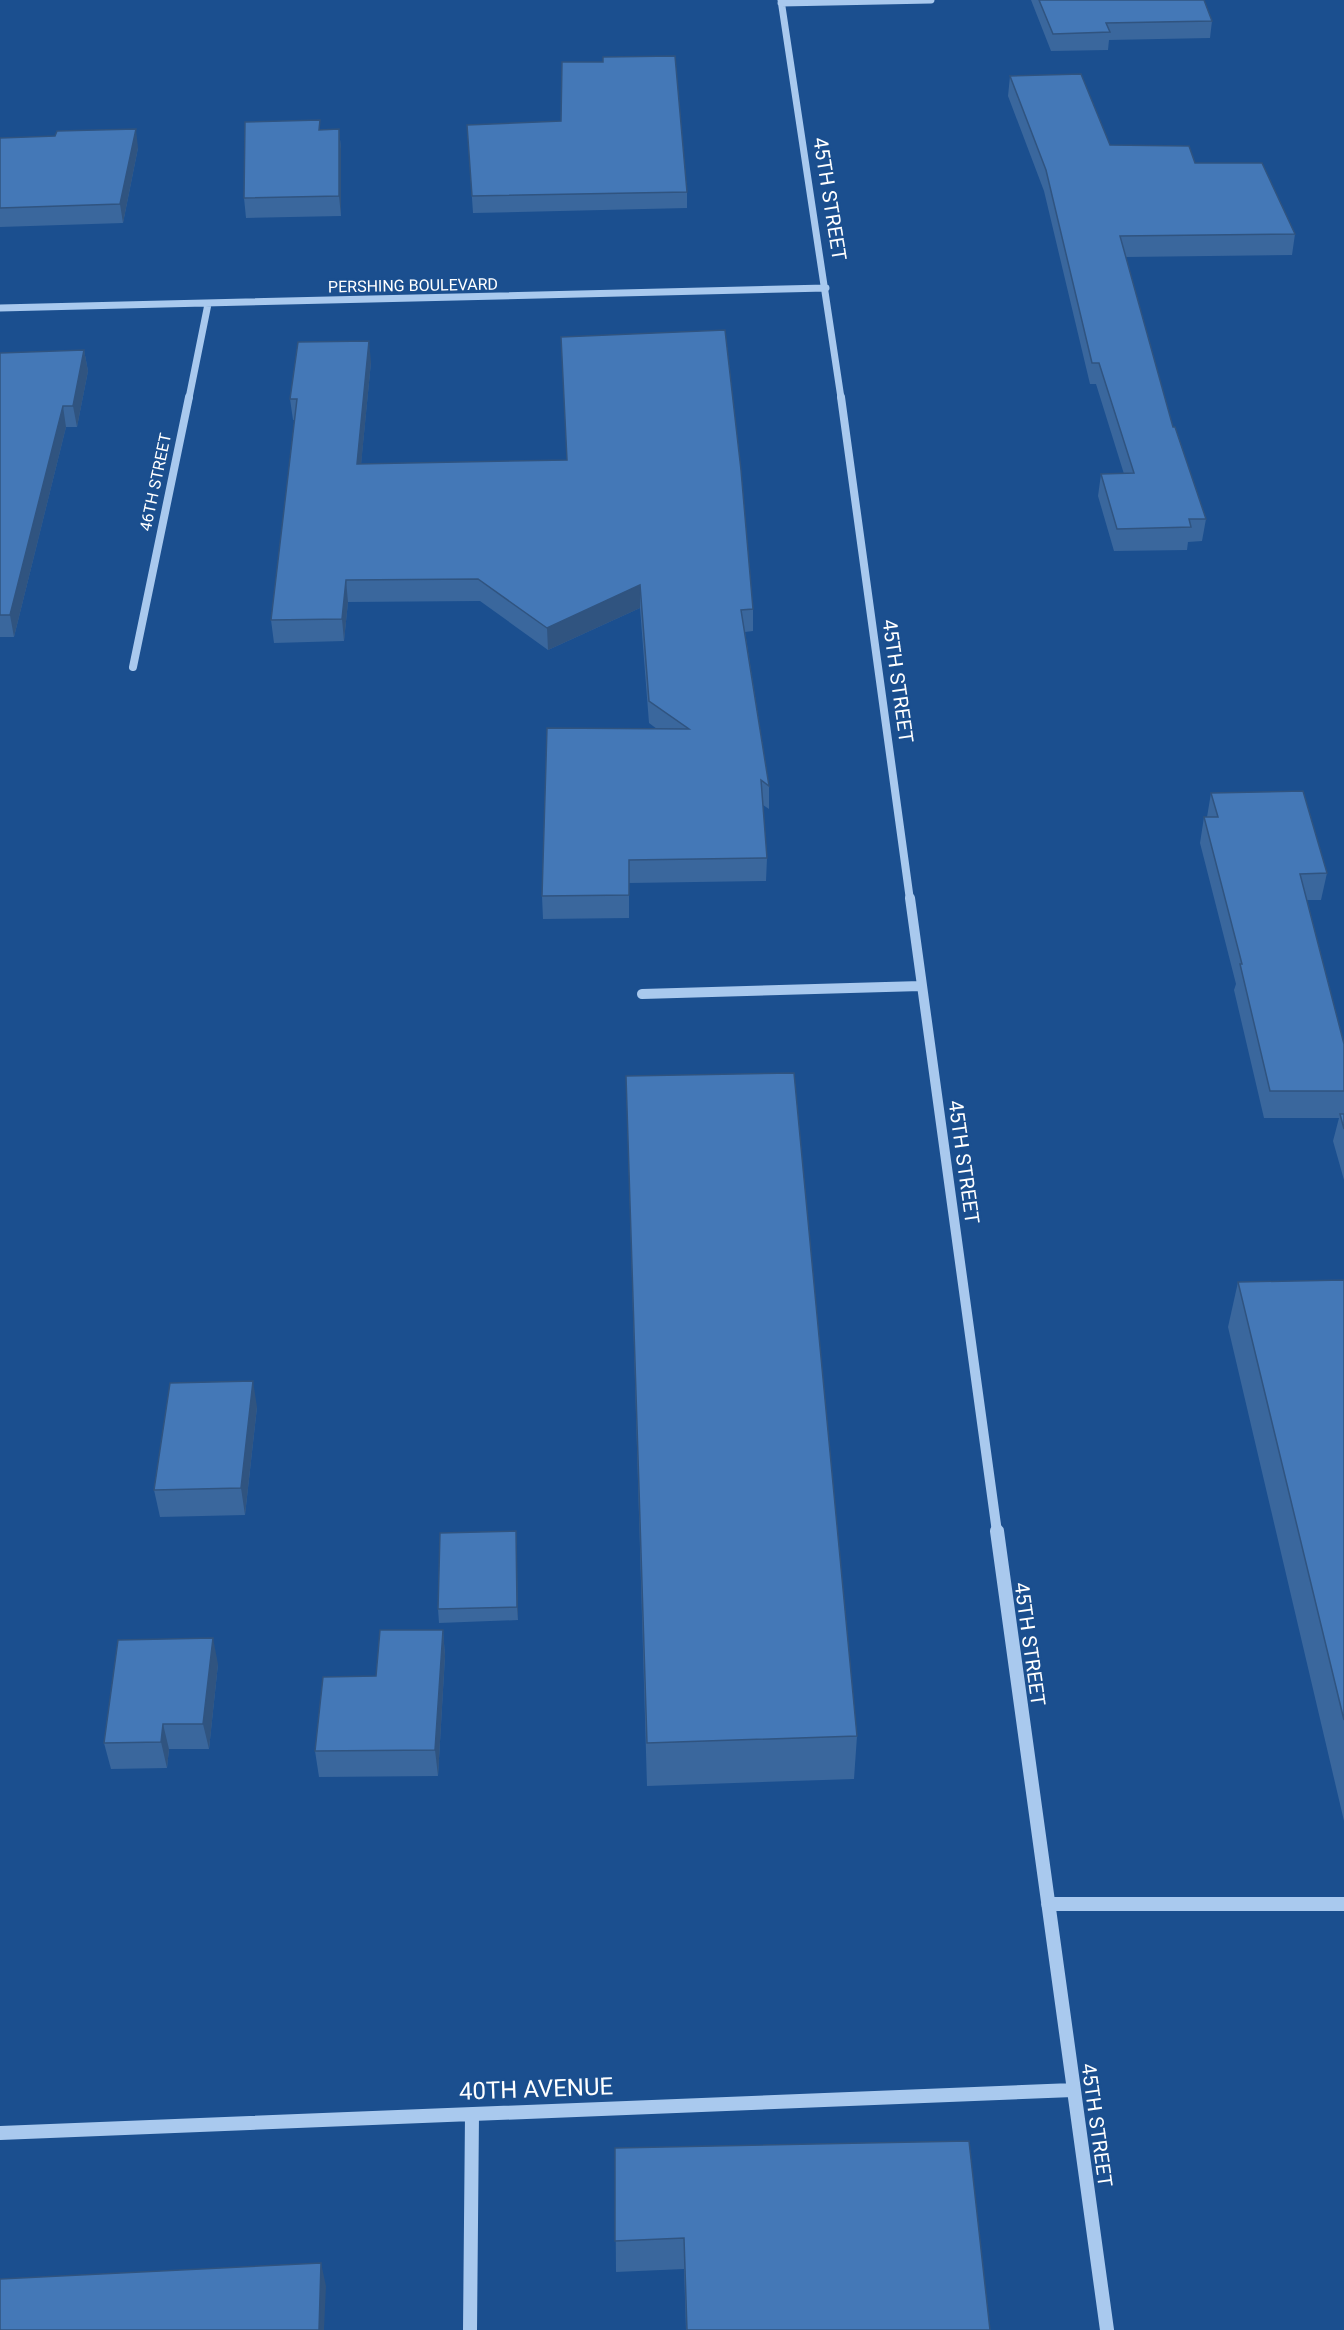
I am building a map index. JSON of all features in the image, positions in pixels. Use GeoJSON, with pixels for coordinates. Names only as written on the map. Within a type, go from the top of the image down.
{"type":"FeatureCollection","features":[{"type":"Feature","properties":{"kind":"street"},"geometry":{"type":"LineString","coordinates":[[781,1],[931,0]]}},
{"type":"Feature","properties":{"kind":"street","name":"45TH STREET"},"geometry":{"type":"LineString","coordinates":[[781,1],[826,288],[1107,2330]]}},
{"type":"Feature","properties":{"kind":"street","name":"PERSHING BOULEVARD"},"geometry":{"type":"LineString","coordinates":[[0,308],[826,288]]}},
{"type":"Feature","properties":{"kind":"street","name":"46TH STREET"},"geometry":{"type":"LineString","coordinates":[[133,667],[208,304]]}},
{"type":"Feature","properties":{"kind":"street"},"geometry":{"type":"LineString","coordinates":[[642,994],[921,986]]}},
{"type":"Feature","properties":{"kind":"street"},"geometry":{"type":"LineString","coordinates":[[1048,1904],[1344,1904]]}},
{"type":"Feature","properties":{"kind":"street","name":"40TH AVENUE"},"geometry":{"type":"LineString","coordinates":[[0,2133],[1073,2090]]}},
{"type":"Feature","properties":{"kind":"street"},"geometry":{"type":"LineString","coordinates":[[470,2330],[472,2115]]}},
{"type":"Feature","properties":{"kind":"building"},"geometry":{"type":"Polygon","coordinates":[[[1039,0],[1204,0],[1212,21],[1106,23],[1110,32],[1053,34],[1039,0]]]}},
{"type":"Feature","properties":{"kind":"building"},"geometry":{"type":"Polygon","coordinates":[[[675,56],[687,192],[472,196],[467,125],[561,121],[562,62],[603,62],[603,57],[675,56]]]}},
{"type":"Feature","properties":{"kind":"building"},"geometry":{"type":"Polygon","coordinates":[[[1081,74],[1110,145],[1189,146],[1195,163],[1262,163],[1295,234],[1120,236],[1173,427],[1175,427],[1206,519],[1189,519],[1191,527],[1117,529],[1101,474],[1134,473],[1099,363],[1092,363],[1046,170],[1010,76],[1081,74]]]}},
{"type":"Feature","properties":{"kind":"building"},"geometry":{"type":"Polygon","coordinates":[[[320,120],[319,130],[339,129],[339,196],[244,198],[245,122],[320,120]]]}},
{"type":"Feature","properties":{"kind":"building"},"geometry":{"type":"Polygon","coordinates":[[[136,129],[120,204],[0,208],[0,138],[55,136],[57,131],[136,129]]]}},
{"type":"Feature","properties":{"kind":"building"},"geometry":{"type":"Polygon","coordinates":[[[725,330],[741,470],[753,609],[741,610],[769,786],[761,780],[767,858],[629,860],[629,895],[542,896],[547,728],[689,729],[649,701],[640,585],[547,628],[478,579],[346,580],[342,619],[271,620],[297,399],[290,399],[298,342],[369,341],[357,464],[567,460],[561,337],[725,330]]]}},
{"type":"Feature","properties":{"kind":"building"},"geometry":{"type":"Polygon","coordinates":[[[84,350],[73,406],[63,406],[10,615],[0,615],[0,353],[84,350]]]}},
{"type":"Feature","properties":{"kind":"building"},"geometry":{"type":"Polygon","coordinates":[[[1303,791],[1327,873],[1300,874],[1344,1044],[1344,1091],[1270,1091],[1240,964],[1242,964],[1204,817],[1218,817],[1211,793],[1303,791]]]}},
{"type":"Feature","properties":{"kind":"building"},"geometry":{"type":"Polygon","coordinates":[[[794,1073],[857,1736],[647,1743],[626,1076],[794,1073]]]}},
{"type":"Feature","properties":{"kind":"building"},"geometry":{"type":"Polygon","coordinates":[[[1340,1114],[1344,1114],[1344,1129],[1340,1114]]]}},
{"type":"Feature","properties":{"kind":"building"},"geometry":{"type":"Polygon","coordinates":[[[1344,1280],[1344,1720],[1238,1282],[1344,1280]]]}},
{"type":"Feature","properties":{"kind":"building"},"geometry":{"type":"Polygon","coordinates":[[[253,1381],[241,1488],[154,1490],[170,1383],[253,1381]]]}},
{"type":"Feature","properties":{"kind":"building"},"geometry":{"type":"Polygon","coordinates":[[[516,1531],[517,1607],[438,1609],[440,1533],[516,1531]]]}},
{"type":"Feature","properties":{"kind":"building"},"geometry":{"type":"Polygon","coordinates":[[[380,1630],[443,1630],[435,1750],[315,1751],[323,1677],[376,1676],[380,1630]]]}},
{"type":"Feature","properties":{"kind":"building"},"geometry":{"type":"Polygon","coordinates":[[[213,1638],[203,1724],[163,1724],[161,1742],[104,1743],[118,1640],[213,1638]]]}},
{"type":"Feature","properties":{"kind":"building"},"geometry":{"type":"Polygon","coordinates":[[[969,2141],[990,2330],[687,2330],[684,2238],[615,2241],[615,2148],[969,2141]]]}},
{"type":"Feature","properties":{"kind":"building"},"geometry":{"type":"Polygon","coordinates":[[[321,2263],[319,2330],[0,2330],[0,2279],[321,2263]]]}}]}
